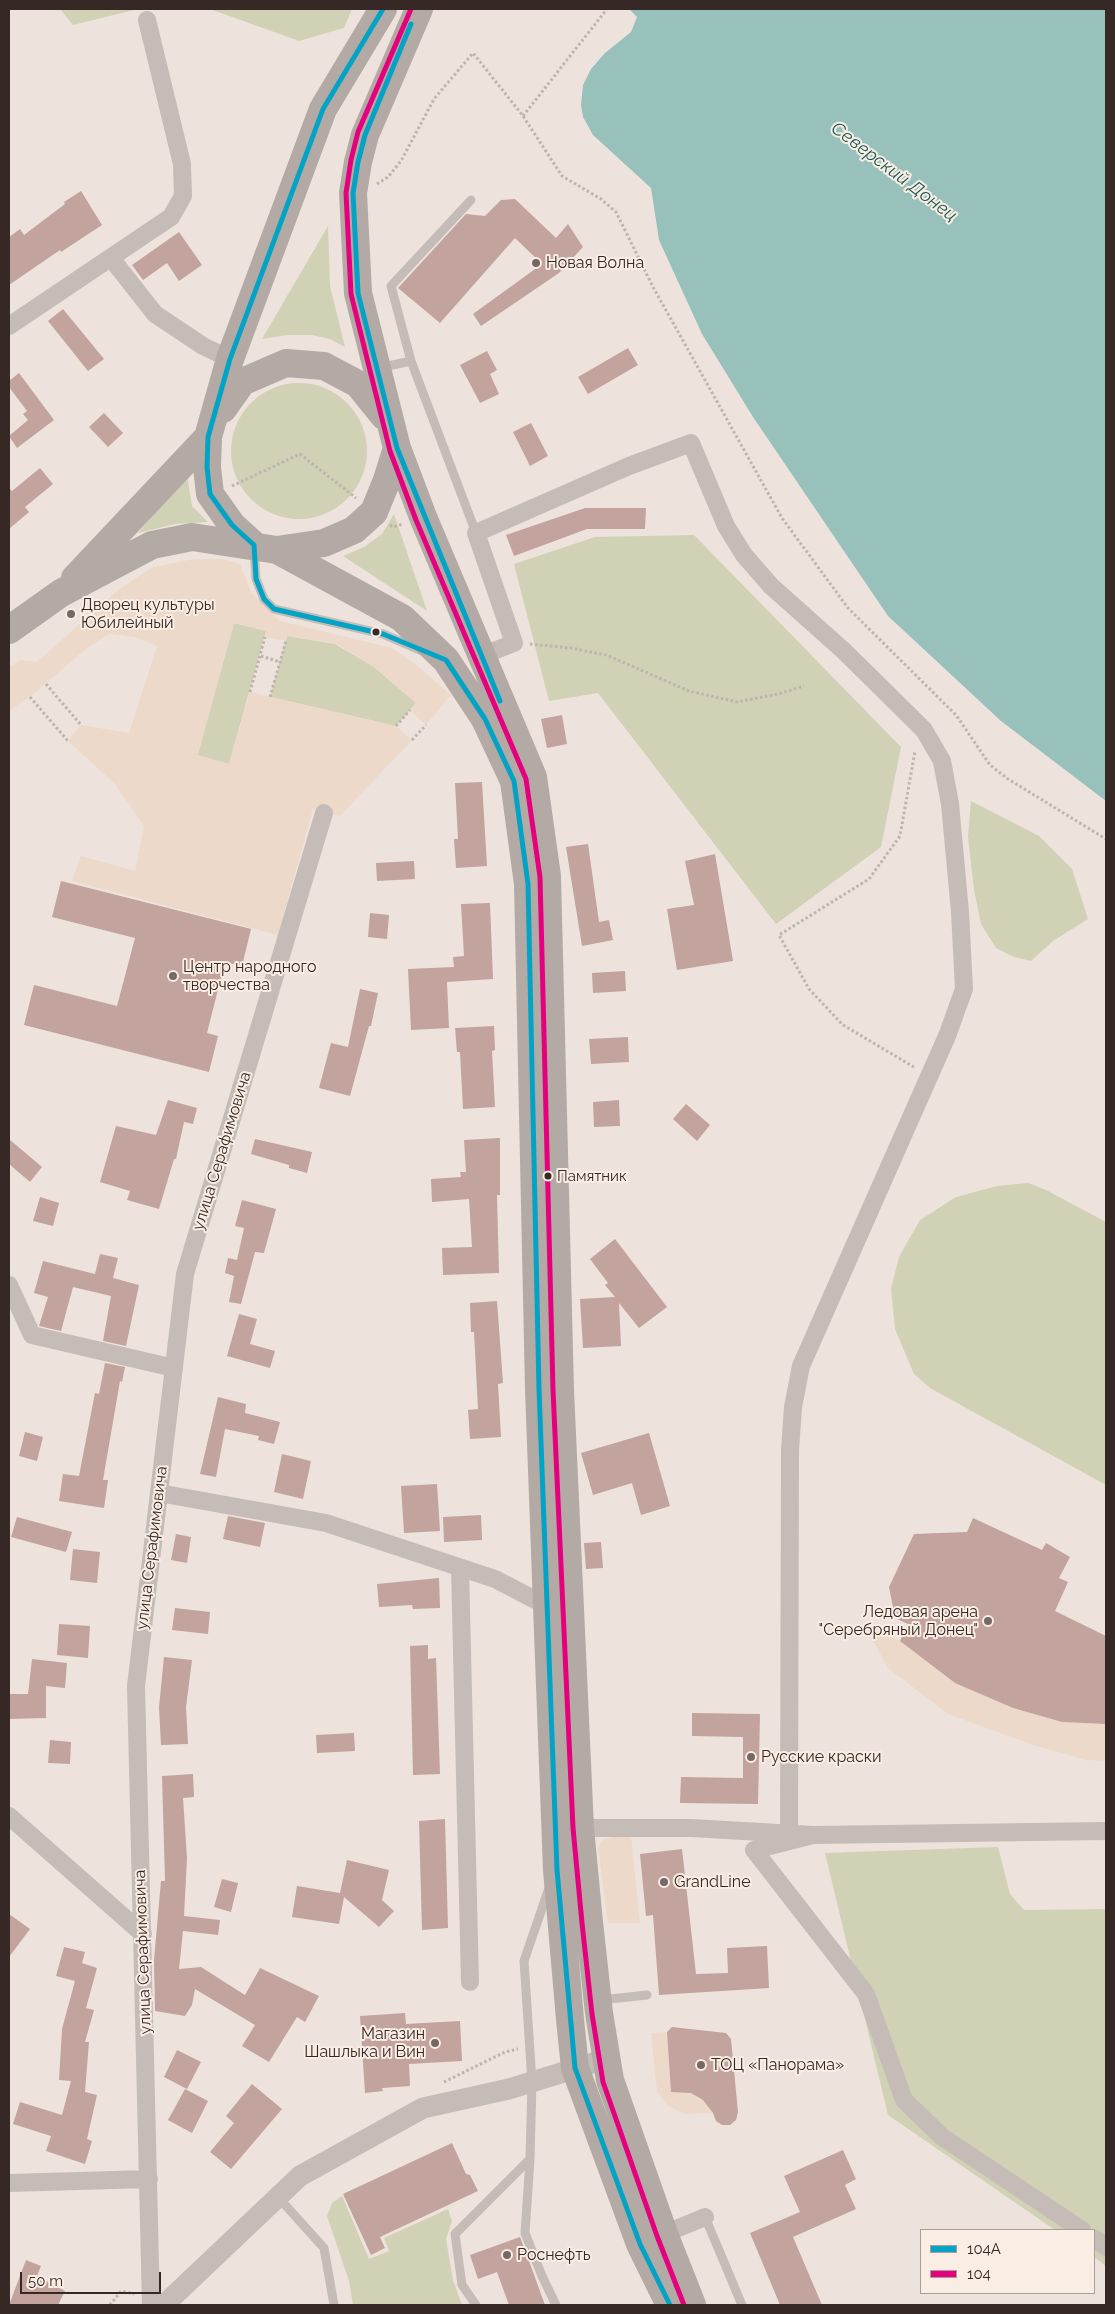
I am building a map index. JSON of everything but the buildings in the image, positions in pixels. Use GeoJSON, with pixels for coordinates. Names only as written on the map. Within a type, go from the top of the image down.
{"type":"FeatureCollection","features":[{"type":"Feature","properties":{"kind":"main road"},"geometry":{"type":"LineString","coordinates":[[382,10],[322,109],[230,358],[211,429],[207,467],[226,488],[232,525],[266,547],[402,618],[446,660],[485,719],[514,781],[528,884],[539,1389],[546,1606],[568,1828],[610,2080],[664,2234],[692,2305]]}},
{"type":"Feature","properties":{"kind":"main road"},"geometry":{"type":"LineString","coordinates":[[414,17],[365,135],[353,193],[358,293],[393,436],[423,517],[533,777],[547,876],[560,1390],[568,1828],[557,1870],[575,2068],[640,2244],[670,2305]]}},
{"type":"Feature","properties":{"kind":"main road"},"geometry":{"type":"LineString","coordinates":[[9,630],[61,593],[152,546],[192,536],[266,547],[324,543],[354,530],[361,502],[387,480],[393,436],[358,384],[324,366],[230,358]]}},
{"type":"Feature","properties":{"kind":"main road"},"geometry":{"type":"LineString","coordinates":[[61,593],[211,429],[242,382],[286,363]]}},
{"type":"Feature","properties":{"kind":"street"},"geometry":{"type":"LineString","coordinates":[[9,326],[171,217],[183,196],[182,164],[147,20]]}},
{"type":"Feature","properties":{"kind":"street"},"geometry":{"type":"LineString","coordinates":[[111,258],[155,314],[203,346],[230,358]]}},
{"type":"Feature","properties":{"kind":"street"},"geometry":{"type":"LineString","coordinates":[[481,656],[514,643],[476,533],[630,466],[691,443],[726,526],[744,555],[771,586],[844,651],[924,730],[942,761],[950,804],[960,912],[964,989],[947,1036],[801,1366],[793,1407],[790,1460],[789,1834]]}},
{"type":"Feature","properties":{"kind":"street","name":"улица Серафимовича"},"geometry":{"type":"LineString","coordinates":[[152,2305],[136,1686],[185,1274],[324,813]]}},
{"type":"Feature","properties":{"kind":"street"},"geometry":{"type":"LineString","coordinates":[[9,1285],[32,1336],[174,1368]]}},
{"type":"Feature","properties":{"kind":"street"},"geometry":{"type":"LineString","coordinates":[[159,1493],[326,1523],[495,1579],[546,1606]]}},
{"type":"Feature","properties":{"kind":"street"},"geometry":{"type":"LineString","coordinates":[[460,1568],[470,1982]]}},
{"type":"Feature","properties":{"kind":"street"},"geometry":{"type":"LineString","coordinates":[[9,1816],[143,1934]]}},
{"type":"Feature","properties":{"kind":"street"},"geometry":{"type":"LineString","coordinates":[[568,1828],[691,1828],[813,1836],[1106,1831]]}},
{"type":"Feature","properties":{"kind":"street"},"geometry":{"type":"LineString","coordinates":[[813,1836],[754,1850],[866,1994],[904,2100],[941,2136],[1080,2229]]}},
{"type":"Feature","properties":{"kind":"street"},"geometry":{"type":"LineString","coordinates":[[164,2305],[300,2176],[423,2108],[532,2082],[606,2059]]}},
{"type":"Feature","properties":{"kind":"street"},"geometry":{"type":"LineString","coordinates":[[9,2183],[150,2179]]}},
{"type":"Feature","properties":{"kind":"street"},"geometry":{"type":"LineString","coordinates":[[664,2234],[704,2218]]}},
{"type":"Feature","properties":{"kind":"street"},"geometry":{"type":"LineString","coordinates":[[1095,2239],[1106,2247]]}},
{"type":"Feature","properties":{"kind":"lane"},"geometry":{"type":"LineString","coordinates":[[471,200],[391,286],[411,361],[476,533]]}},
{"type":"Feature","properties":{"kind":"lane"},"geometry":{"type":"LineString","coordinates":[[376,369],[411,361]]}},
{"type":"Feature","properties":{"kind":"lane"},"geometry":{"type":"LineString","coordinates":[[266,547],[256,579],[264,599],[274,609],[382,634],[446,660]]}},
{"type":"Feature","properties":{"kind":"lane"},"geometry":{"type":"LineString","coordinates":[[556,2305],[525,2233],[530,2159],[532,2082],[524,1961],[557,1870]]}},
{"type":"Feature","properties":{"kind":"lane"},"geometry":{"type":"LineString","coordinates":[[597,2000],[647,1995]]}},
{"type":"Feature","properties":{"kind":"lane"},"geometry":{"type":"LineString","coordinates":[[476,2305],[462,2284],[455,2234],[530,2159]]}},
{"type":"Feature","properties":{"kind":"lane"},"geometry":{"type":"LineString","coordinates":[[278,2197],[324,2248],[334,2305]]}},
{"type":"Feature","properties":{"kind":"lane"},"geometry":{"type":"LineString","coordinates":[[704,2218],[742,2305]]}},
{"type":"Feature","properties":{"kind":"path"},"geometry":{"type":"LineString","coordinates":[[523,116],[607,9]]}},
{"type":"Feature","properties":{"kind":"path"},"geometry":{"type":"LineString","coordinates":[[370,189],[388,177],[400,161],[434,99],[473,53],[523,116],[562,176],[601,199],[616,212],[653,287],[782,518],[848,608],[956,715],[990,765],[1008,779],[1106,839]]}},
{"type":"Feature","properties":{"kind":"path"},"geometry":{"type":"LineString","coordinates":[[226,488],[300,454],[393,527],[423,517]]}},
{"type":"Feature","properties":{"kind":"path"},"geometry":{"type":"LineString","coordinates":[[250,692],[265,637]]}},
{"type":"Feature","properties":{"kind":"path"},"geometry":{"type":"LineString","coordinates":[[270,697],[286,641]]}},
{"type":"Feature","properties":{"kind":"path"},"geometry":{"type":"LineString","coordinates":[[514,643],[571,648],[606,655],[689,691],[737,702],[778,694],[804,686]]}},
{"type":"Feature","properties":{"kind":"path"},"geometry":{"type":"LineString","coordinates":[[260,656],[280,662]]}},
{"type":"Feature","properties":{"kind":"path"},"geometry":{"type":"LineString","coordinates":[[46,684],[81,725]]}},
{"type":"Feature","properties":{"kind":"path"},"geometry":{"type":"LineString","coordinates":[[30,697],[68,741]]}},
{"type":"Feature","properties":{"kind":"path"},"geometry":{"type":"LineString","coordinates":[[396,726],[410,710]]}},
{"type":"Feature","properties":{"kind":"path"},"geometry":{"type":"LineString","coordinates":[[412,740],[426,725]]}},
{"type":"Feature","properties":{"kind":"path"},"geometry":{"type":"LineString","coordinates":[[924,730],[916,746],[900,836],[869,879],[779,936],[809,989],[843,1024],[928,1076]]}},
{"type":"Feature","properties":{"kind":"green space"},"geometry":{"type":"Polygon","coordinates":[[[60,9],[138,9],[73,25],[60,9]]]}},
{"type":"Feature","properties":{"kind":"green space"},"geometry":{"type":"Polygon","coordinates":[[[210,9],[352,9],[344,28],[299,41],[210,9]]]}},
{"type":"Feature","properties":{"kind":"green space"},"geometry":{"type":"Polygon","coordinates":[[[328,226],[330,286],[345,347],[330,339],[312,335],[287,335],[262,339],[328,226]]]}},
{"type":"Feature","properties":{"kind":"green space"},"geometry":{"type":"Polygon","coordinates":[[[299,383],[325,389],[347,403],[361,425],[367,451],[361,477],[347,499],[325,513],[299,519],[273,513],[251,499],[237,477],[231,451],[237,425],[251,403],[273,389],[299,383]]]}},
{"type":"Feature","properties":{"kind":"green space"},"geometry":{"type":"Polygon","coordinates":[[[187,475],[192,506],[208,522],[175,524],[138,533],[187,475]]]}},
{"type":"Feature","properties":{"kind":"green space"},"geometry":{"type":"Polygon","coordinates":[[[394,514],[427,611],[343,556],[364,547],[382,534],[394,514]]]}},
{"type":"Feature","properties":{"kind":"green space"},"geometry":{"type":"Polygon","coordinates":[[[694,535],[901,747],[881,847],[776,924],[598,693],[549,701],[514,564],[595,537],[694,535]]]}},
{"type":"Feature","properties":{"kind":"green space"},"geometry":{"type":"Polygon","coordinates":[[[234,623],[266,631],[229,764],[197,755],[234,623]]]}},
{"type":"Feature","properties":{"kind":"green space"},"geometry":{"type":"Polygon","coordinates":[[[287,636],[335,644],[374,667],[416,703],[396,726],[270,697],[287,636]]]}},
{"type":"Feature","properties":{"kind":"green space"},"geometry":{"type":"Polygon","coordinates":[[[971,801],[1039,836],[1072,869],[1088,919],[1053,941],[1031,961],[1014,957],[996,948],[981,924],[974,890],[968,837],[971,801]]]}},
{"type":"Feature","properties":{"kind":"green space"},"geometry":{"type":"Polygon","coordinates":[[[1028,1183],[1046,1190],[1106,1222],[1106,1485],[930,1388],[914,1374],[895,1329],[891,1289],[899,1257],[920,1220],[956,1197],[997,1186],[1028,1183]]]}},
{"type":"Feature","properties":{"kind":"green space"},"geometry":{"type":"Polygon","coordinates":[[[998,1847],[1010,1894],[1024,1910],[1106,1909],[1106,2266],[1095,2258],[1095,2229],[1054,2229],[888,2115],[825,1853],[998,1847]]]}},
{"type":"Feature","properties":{"kind":"green space"},"geometry":{"type":"Polygon","coordinates":[[[342,2196],[369,2259],[389,2251],[384,2238],[448,2209],[452,2221],[446,2239],[453,2280],[462,2305],[353,2305],[349,2281],[327,2216],[332,2203],[342,2196]]]}},
{"type":"Feature","properties":{"kind":"shaded area"},"geometry":{"type":"Polygon","coordinates":[[[193,559],[223,559],[240,564],[251,592],[280,621],[392,648],[415,664],[451,695],[426,725],[410,710],[416,703],[374,667],[337,644],[287,636],[286,641],[265,637],[266,631],[234,623],[198,755],[229,764],[250,692],[396,726],[412,740],[340,816],[313,809],[278,935],[72,881],[81,856],[135,871],[144,826],[115,784],[68,741],[81,725],[129,733],[157,646],[135,637],[110,634],[88,647],[30,697],[9,710],[9,667],[20,660],[37,662],[118,590],[151,568],[193,559]]]}},
{"type":"Feature","properties":{"kind":"shaded area"},"geometry":{"type":"Polygon","coordinates":[[[865,1626],[900,1641],[955,1683],[1013,1708],[1062,1722],[1106,1724],[1106,1761],[1086,1760],[1033,1745],[948,1714],[888,1668],[865,1626]]]}},
{"type":"Feature","properties":{"kind":"shaded area"},"geometry":{"type":"Polygon","coordinates":[[[612,1837],[631,1837],[640,1923],[608,1923],[598,1848],[602,1841],[612,1837]]]}},
{"type":"Feature","properties":{"kind":"shaded area"},"geometry":{"type":"Polygon","coordinates":[[[667,2032],[671,2091],[691,2093],[703,2100],[713,2113],[685,2114],[668,2106],[657,2092],[651,2033],[667,2032]]]}},
{"type":"Feature","properties":{"kind":"water","name":"Северский Донец"},"geometry":{"type":"Polygon","coordinates":[[[629,9],[1106,9],[1106,801],[1001,721],[888,616],[753,417],[702,334],[659,240],[651,188],[593,135],[583,117],[581,105],[583,85],[591,69],[605,53],[631,32],[637,17],[629,9]]]}},
{"type":"Feature","properties":{"kind":"transit line","name":"104А"},"geometry":{"type":"LineString","coordinates":[[383,9],[323,109],[230,359],[208,437],[207,467],[210,494],[232,525],[254,545],[256,579],[264,599],[274,609],[383,634],[446,660],[485,719],[514,781],[528,884],[539,1389],[557,1870],[575,2068],[640,2244],[670,2305]]}},
{"type":"Feature","properties":{"kind":"transit line","name":"104"},"geometry":{"type":"LineString","coordinates":[[411,9],[358,132],[351,160],[346,193],[351,294],[390,451],[416,520],[526,779],[540,877],[553,1390],[573,1828],[582,1923],[592,2014],[603,2082],[657,2236],[684,2305]]}},
{"type":"Feature","properties":{"kind":"transit line","name":"104А"},"geometry":{"type":"LineString","coordinates":[[411,24],[365,135],[358,162],[353,193],[358,293],[397,448],[500,701]]}},
{"type":"Feature","properties":{"kind":"place","name":"Новая Волна"},"geometry":{"type":"Point","coordinates":[536,263]}},
{"type":"Feature","properties":{"kind":"place","name":"Дворец культуры Юбилейный"},"geometry":{"type":"Point","coordinates":[71,614]}},
{"type":"Feature","properties":{"kind":"place","name":"Центр народного творчества"},"geometry":{"type":"Point","coordinates":[173,976]}},
{"type":"Feature","properties":{"kind":"place","name":"Памятник"},"geometry":{"type":"Point","coordinates":[548,1176]}},
{"type":"Feature","properties":{"kind":"place","name":"Ледовая арена \"Серебряный Донец\""},"geometry":{"type":"Point","coordinates":[988,1621]}},
{"type":"Feature","properties":{"kind":"place","name":"Русские краски"},"geometry":{"type":"Point","coordinates":[751,1757]}},
{"type":"Feature","properties":{"kind":"place","name":"GrandLine"},"geometry":{"type":"Point","coordinates":[664,1882]}},
{"type":"Feature","properties":{"kind":"place","name":"Магазин Шашлыка и Вин"},"geometry":{"type":"Point","coordinates":[435,2043]}},
{"type":"Feature","properties":{"kind":"place","name":"ТОЦ «Панорама»"},"geometry":{"type":"Point","coordinates":[701,2065]}},
{"type":"Feature","properties":{"kind":"place","name":"Роснефть"},"geometry":{"type":"Point","coordinates":[507,2255]}}]}
